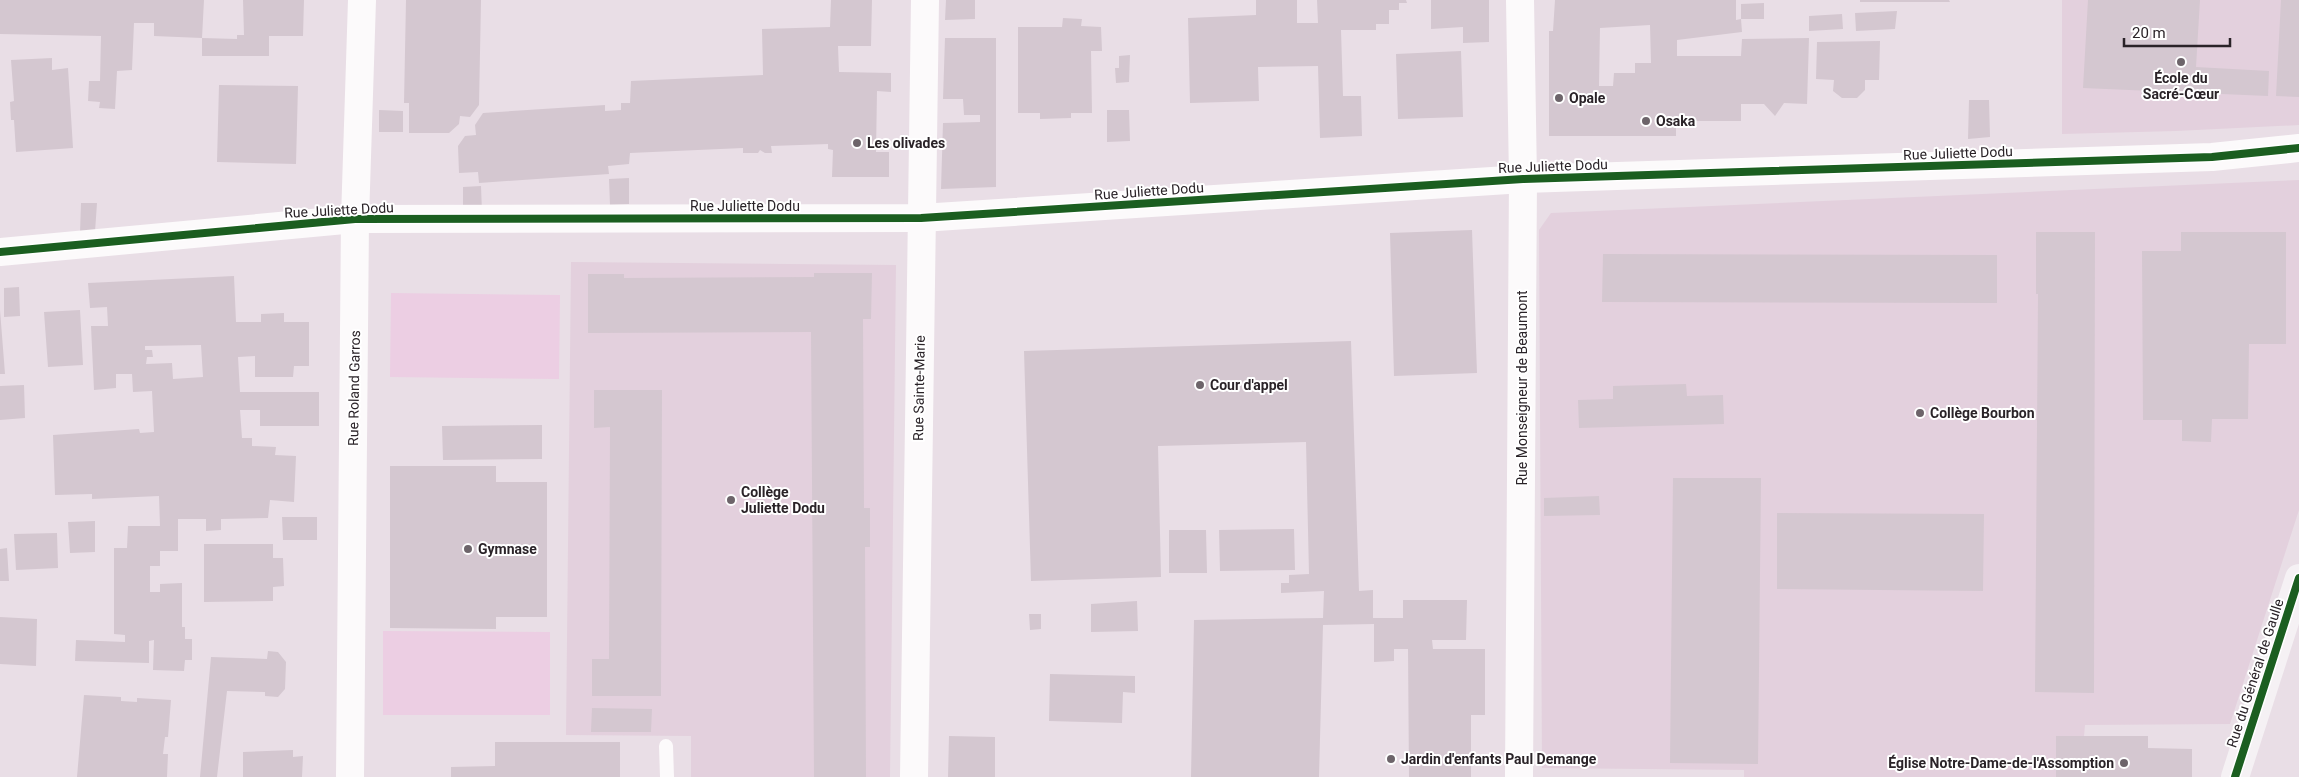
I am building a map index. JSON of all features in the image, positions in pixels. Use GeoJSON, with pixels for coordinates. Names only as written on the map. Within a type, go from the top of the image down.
{"type":"FeatureCollection","features":[{"type":"Feature","properties":{"kind":"main road","name":"Rue du Général de Gaulle"},"geometry":{"type":"LineString","coordinates":[[2235,777],[2299,578]]}},
{"type":"Feature","properties":{"kind":"street","name":"Rue Roland Garros"},"geometry":{"type":"LineString","coordinates":[[350,777],[355,219],[362,0]]}},
{"type":"Feature","properties":{"kind":"street","name":"Rue Sainte-Marie"},"geometry":{"type":"LineString","coordinates":[[914,777],[925,0]]}},
{"type":"Feature","properties":{"kind":"street","name":"Rue Monseigneur de Beaumont"},"geometry":{"type":"LineString","coordinates":[[1520,0],[1523,179],[1520,777]]}},
{"type":"Feature","properties":{"kind":"street","name":"Rue Juliette Dodu"},"geometry":{"type":"LineString","coordinates":[[0,252],[355,219],[922,218],[1523,179],[2212,157],[2299,148]]}},
{"type":"Feature","properties":{"kind":"lane"},"geometry":{"type":"LineString","coordinates":[[666,746],[666,777]]}},
{"type":"Feature","properties":{"kind":"shaded area","name":"École du Sacré-Cœur"},"geometry":{"type":"Polygon","coordinates":[[[2062,0],[2299,0],[2299,125],[2062,134],[2062,0]]]}},
{"type":"Feature","properties":{"kind":"shaded area","name":"Collège Bourbon"},"geometry":{"type":"Polygon","coordinates":[[[2299,180],[2299,510],[2230,724],[2085,725],[2084,736],[2056,737],[2056,777],[1744,777],[1744,770],[1542,768],[1539,230],[1551,213],[2299,180]]]}},
{"type":"Feature","properties":{"kind":"shaded area","name":"Collège Juliette Dodu"},"geometry":{"type":"Polygon","coordinates":[[[571,262],[896,265],[890,777],[691,777],[691,736],[566,735],[571,262]]]}},
{"type":"Feature","properties":{"kind":"shaded area"},"geometry":{"type":"Polygon","coordinates":[[[391,293],[560,295],[559,379],[390,377],[391,293]]]}},
{"type":"Feature","properties":{"kind":"shaded area"},"geometry":{"type":"Polygon","coordinates":[[[383,631],[550,632],[550,715],[383,715],[383,631]]]}},
{"type":"Feature","properties":{"kind":"building"},"geometry":{"type":"Polygon","coordinates":[[[0,0],[204,0],[202,38],[154,36],[154,23],[134,23],[132,70],[117,71],[115,109],[99,108],[100,102],[88,101],[89,81],[100,81],[101,36],[0,34],[0,0]]]}},
{"type":"Feature","properties":{"kind":"building"},"geometry":{"type":"Polygon","coordinates":[[[243,0],[304,0],[303,36],[269,36],[269,56],[202,56],[202,38],[237,39],[237,35],[244,35],[243,0]]]}},
{"type":"Feature","properties":{"kind":"building"},"geometry":{"type":"Polygon","coordinates":[[[406,0],[481,0],[479,105],[470,117],[460,116],[459,124],[449,133],[409,133],[409,103],[404,103],[406,0]]]}},
{"type":"Feature","properties":{"kind":"building"},"geometry":{"type":"Polygon","coordinates":[[[831,0],[872,0],[871,46],[838,46],[839,72],[891,73],[891,92],[877,91],[876,152],[889,152],[889,177],[832,177],[833,150],[828,149],[828,144],[771,146],[772,153],[765,153],[760,150],[758,153],[743,153],[743,148],[630,153],[629,164],[608,166],[609,174],[479,183],[478,172],[459,173],[458,146],[465,136],[476,135],[475,125],[483,113],[605,105],[605,111],[621,110],[621,103],[630,103],[631,81],[763,75],[762,29],[830,27],[831,0]]]}},
{"type":"Feature","properties":{"kind":"building"},"geometry":{"type":"Polygon","coordinates":[[[946,0],[975,0],[975,19],[945,20],[946,0]]]}},
{"type":"Feature","properties":{"kind":"building"},"geometry":{"type":"Polygon","coordinates":[[[1256,0],[1297,0],[1297,23],[1318,23],[1317,0],[1406,0],[1407,3],[1399,3],[1399,10],[1389,10],[1389,24],[1376,24],[1376,30],[1341,30],[1343,96],[1361,96],[1362,136],[1320,138],[1318,66],[1258,67],[1259,101],[1190,103],[1188,18],[1256,15],[1256,0]]]}},
{"type":"Feature","properties":{"kind":"building"},"geometry":{"type":"Polygon","coordinates":[[[1431,0],[1489,0],[1489,42],[1463,43],[1463,27],[1431,29],[1431,0]]]}},
{"type":"Feature","properties":{"kind":"building"},"geometry":{"type":"Polygon","coordinates":[[[1555,0],[1736,0],[1736,20],[1741,19],[1742,32],[1677,40],[1677,56],[1741,56],[1742,39],[1809,38],[1807,104],[1784,103],[1775,116],[1764,104],[1741,104],[1741,121],[1676,121],[1676,136],[1549,136],[1549,31],[1553,31],[1555,0]],[[1650,25],[1600,28],[1599,86],[1613,86],[1614,73],[1635,73],[1635,63],[1651,63],[1650,25]]]}},
{"type":"Feature","properties":{"kind":"building"},"geometry":{"type":"Polygon","coordinates":[[[1860,0],[1949,0],[1950,2],[1860,2],[1860,0]]]}},
{"type":"Feature","properties":{"kind":"building"},"geometry":{"type":"Polygon","coordinates":[[[2088,0],[2200,0],[2196,67],[2269,71],[2268,96],[2083,88],[2088,0]]]}},
{"type":"Feature","properties":{"kind":"building"},"geometry":{"type":"Polygon","coordinates":[[[2281,0],[2299,0],[2299,97],[2276,96],[2281,0]]]}},
{"type":"Feature","properties":{"kind":"building"},"geometry":{"type":"Polygon","coordinates":[[[1764,3],[1764,19],[1741,19],[1741,4],[1764,3]]]}},
{"type":"Feature","properties":{"kind":"building"},"geometry":{"type":"Polygon","coordinates":[[[1897,11],[1895,29],[1856,31],[1855,13],[1897,11]]]}},
{"type":"Feature","properties":{"kind":"building"},"geometry":{"type":"Polygon","coordinates":[[[1842,14],[1843,29],[1809,31],[1809,16],[1842,14]]]}},
{"type":"Feature","properties":{"kind":"building"},"geometry":{"type":"Polygon","coordinates":[[[1063,18],[1082,19],[1081,26],[1101,27],[1102,51],[1091,51],[1092,113],[1071,113],[1071,118],[1040,119],[1040,113],[1018,113],[1018,27],[1062,27],[1063,18]]]}},
{"type":"Feature","properties":{"kind":"building"},"geometry":{"type":"Polygon","coordinates":[[[945,38],[996,38],[996,187],[941,189],[943,123],[980,122],[980,115],[964,115],[963,99],[943,99],[945,38]]]}},
{"type":"Feature","properties":{"kind":"building"},"geometry":{"type":"Polygon","coordinates":[[[1880,41],[1879,80],[1865,80],[1865,90],[1857,98],[1842,98],[1833,91],[1834,80],[1816,79],[1817,42],[1880,41]]]}},
{"type":"Feature","properties":{"kind":"building"},"geometry":{"type":"Polygon","coordinates":[[[1461,51],[1463,117],[1398,119],[1396,54],[1461,51]]]}},
{"type":"Feature","properties":{"kind":"building"},"geometry":{"type":"Polygon","coordinates":[[[1130,55],[1129,82],[1116,83],[1115,68],[1119,68],[1119,56],[1130,55]]]}},
{"type":"Feature","properties":{"kind":"building"},"geometry":{"type":"Polygon","coordinates":[[[52,58],[52,70],[68,68],[73,148],[16,152],[14,120],[11,120],[10,102],[14,101],[11,60],[52,58]]]}},
{"type":"Feature","properties":{"kind":"building"},"geometry":{"type":"Polygon","coordinates":[[[219,85],[298,86],[296,164],[217,162],[219,85]]]}},
{"type":"Feature","properties":{"kind":"building"},"geometry":{"type":"Polygon","coordinates":[[[1969,100],[1989,100],[1990,137],[1968,139],[1969,100]]]}},
{"type":"Feature","properties":{"kind":"building"},"geometry":{"type":"Polygon","coordinates":[[[379,110],[403,111],[403,132],[379,132],[379,110]]]}},
{"type":"Feature","properties":{"kind":"building"},"geometry":{"type":"Polygon","coordinates":[[[1107,110],[1129,110],[1130,141],[1107,142],[1107,110]]]}},
{"type":"Feature","properties":{"kind":"building"},"geometry":{"type":"Polygon","coordinates":[[[629,178],[629,204],[610,205],[609,179],[629,178]]]}},
{"type":"Feature","properties":{"kind":"building"},"geometry":{"type":"Polygon","coordinates":[[[481,186],[482,212],[463,212],[463,187],[481,186]]]}},
{"type":"Feature","properties":{"kind":"building"},"geometry":{"type":"Polygon","coordinates":[[[81,203],[97,203],[95,232],[80,233],[81,203]]]}},
{"type":"Feature","properties":{"kind":"building"},"geometry":{"type":"Polygon","coordinates":[[[1472,230],[1477,373],[1394,376],[1390,233],[1472,230]]]}},
{"type":"Feature","properties":{"kind":"building"},"geometry":{"type":"Polygon","coordinates":[[[2036,232],[2095,232],[2094,693],[2035,692],[2038,294],[2036,294],[2036,232]]]}},
{"type":"Feature","properties":{"kind":"building"},"geometry":{"type":"Polygon","coordinates":[[[2181,232],[2286,232],[2286,344],[2249,344],[2248,419],[2212,419],[2211,442],[2182,441],[2182,420],[2143,420],[2142,251],[2181,251],[2181,232]]]}},
{"type":"Feature","properties":{"kind":"building"},"geometry":{"type":"Polygon","coordinates":[[[1603,254],[1997,255],[1997,303],[1602,302],[1603,254]]]}},
{"type":"Feature","properties":{"kind":"building"},"geometry":{"type":"Polygon","coordinates":[[[814,273],[872,273],[871,319],[863,319],[864,508],[870,508],[870,547],[865,547],[866,777],[814,777],[811,332],[588,333],[588,274],[624,274],[624,278],[814,277],[814,273]]]}},
{"type":"Feature","properties":{"kind":"building"},"geometry":{"type":"Polygon","coordinates":[[[234,276],[236,322],[261,322],[261,314],[284,313],[284,322],[309,322],[309,366],[294,366],[293,377],[255,377],[255,356],[238,357],[240,392],[319,392],[319,426],[260,426],[260,410],[240,410],[242,438],[252,438],[252,446],[276,447],[275,455],[296,456],[294,502],[270,500],[268,518],[221,519],[221,530],[206,531],[206,519],[178,519],[178,551],[160,551],[160,566],[150,566],[150,592],[160,592],[160,584],[182,583],[182,627],[185,627],[185,639],[192,639],[192,660],[185,660],[184,671],[153,670],[154,640],[149,641],[149,663],[75,661],[76,640],[125,642],[125,635],[114,634],[114,548],[127,548],[128,526],[160,526],[159,496],[92,499],[92,494],[55,495],[53,435],[139,429],[140,433],[154,432],[152,391],[133,392],[132,374],[116,374],[116,388],[94,390],[91,326],[108,326],[107,307],[90,308],[88,283],[234,276]],[[201,345],[145,346],[145,350],[152,350],[153,357],[147,357],[146,364],[172,363],[173,379],[203,377],[201,345]]]}},
{"type":"Feature","properties":{"kind":"building"},"geometry":{"type":"Polygon","coordinates":[[[19,287],[20,316],[4,317],[4,288],[19,287]]]}},
{"type":"Feature","properties":{"kind":"building"},"geometry":{"type":"Polygon","coordinates":[[[0,310],[5,374],[0,374],[0,310]]]}},
{"type":"Feature","properties":{"kind":"building"},"geometry":{"type":"Polygon","coordinates":[[[80,310],[83,365],[48,367],[44,312],[80,310]]]}},
{"type":"Feature","properties":{"kind":"building"},"geometry":{"type":"Polygon","coordinates":[[[1351,341],[1359,591],[1373,590],[1373,618],[1403,618],[1403,600],[1467,600],[1466,640],[1432,640],[1433,649],[1485,649],[1485,715],[1471,715],[1471,777],[1409,777],[1408,649],[1394,649],[1394,661],[1374,662],[1374,624],[1323,625],[1319,777],[1191,777],[1194,620],[1323,618],[1324,591],[1281,593],[1281,583],[1289,583],[1289,575],[1309,574],[1306,442],[1158,446],[1161,577],[1031,581],[1024,351],[1351,341]]]}},
{"type":"Feature","properties":{"kind":"building"},"geometry":{"type":"Polygon","coordinates":[[[1686,384],[1687,396],[1723,395],[1724,424],[1579,428],[1578,400],[1613,399],[1613,386],[1686,384]]]}},
{"type":"Feature","properties":{"kind":"building"},"geometry":{"type":"Polygon","coordinates":[[[24,385],[25,418],[0,420],[0,386],[24,385]]]}},
{"type":"Feature","properties":{"kind":"building"},"geometry":{"type":"Polygon","coordinates":[[[594,390],[662,390],[661,696],[592,696],[592,659],[609,659],[610,427],[594,428],[594,390]]]}},
{"type":"Feature","properties":{"kind":"building"},"geometry":{"type":"Polygon","coordinates":[[[542,425],[542,459],[443,460],[442,426],[542,425]]]}},
{"type":"Feature","properties":{"kind":"building","name":"Gymnase"},"geometry":{"type":"Polygon","coordinates":[[[390,466],[496,466],[496,482],[547,482],[547,617],[496,617],[496,629],[390,628],[390,466]]]}},
{"type":"Feature","properties":{"kind":"building"},"geometry":{"type":"Polygon","coordinates":[[[1673,478],[1761,478],[1758,764],[1670,763],[1673,478]]]}},
{"type":"Feature","properties":{"kind":"building"},"geometry":{"type":"Polygon","coordinates":[[[1599,496],[1600,515],[1544,516],[1544,498],[1599,496]]]}},
{"type":"Feature","properties":{"kind":"building"},"geometry":{"type":"Polygon","coordinates":[[[1777,513],[1984,514],[1983,591],[1777,589],[1777,513]]]}},
{"type":"Feature","properties":{"kind":"building"},"geometry":{"type":"Polygon","coordinates":[[[282,517],[317,517],[317,540],[283,540],[282,517]]]}},
{"type":"Feature","properties":{"kind":"building"},"geometry":{"type":"Polygon","coordinates":[[[95,521],[95,552],[70,553],[68,522],[95,521]]]}},
{"type":"Feature","properties":{"kind":"building"},"geometry":{"type":"Polygon","coordinates":[[[1294,529],[1295,570],[1220,571],[1219,530],[1294,529]]]}},
{"type":"Feature","properties":{"kind":"building"},"geometry":{"type":"Polygon","coordinates":[[[1169,530],[1206,530],[1207,573],[1169,573],[1169,530]]]}},
{"type":"Feature","properties":{"kind":"building"},"geometry":{"type":"Polygon","coordinates":[[[57,533],[58,568],[16,570],[14,534],[57,533]]]}},
{"type":"Feature","properties":{"kind":"building"},"geometry":{"type":"Polygon","coordinates":[[[204,544],[273,544],[273,558],[283,558],[284,586],[273,587],[273,601],[204,602],[204,544]]]}},
{"type":"Feature","properties":{"kind":"building"},"geometry":{"type":"Polygon","coordinates":[[[7,548],[9,581],[0,581],[0,549],[7,548]]]}},
{"type":"Feature","properties":{"kind":"building"},"geometry":{"type":"Polygon","coordinates":[[[1137,601],[1138,631],[1091,632],[1091,604],[1137,601]]]}},
{"type":"Feature","properties":{"kind":"building"},"geometry":{"type":"Polygon","coordinates":[[[1029,614],[1041,614],[1041,629],[1030,630],[1029,614]]]}},
{"type":"Feature","properties":{"kind":"building"},"geometry":{"type":"Polygon","coordinates":[[[0,617],[37,619],[36,666],[0,664],[0,617]]]}},
{"type":"Feature","properties":{"kind":"building"},"geometry":{"type":"Polygon","coordinates":[[[268,651],[278,652],[286,662],[285,689],[278,697],[265,696],[265,692],[227,691],[217,777],[200,777],[211,657],[267,659],[268,651]]]}},
{"type":"Feature","properties":{"kind":"building"},"geometry":{"type":"Polygon","coordinates":[[[1050,674],[1135,676],[1135,693],[1123,692],[1122,723],[1049,721],[1050,674]]]}},
{"type":"Feature","properties":{"kind":"building"},"geometry":{"type":"Polygon","coordinates":[[[84,695],[121,697],[121,701],[137,702],[137,698],[171,700],[168,737],[165,737],[163,754],[168,754],[167,777],[77,777],[84,695]]]}},
{"type":"Feature","properties":{"kind":"building"},"geometry":{"type":"Polygon","coordinates":[[[592,708],[652,709],[651,732],[591,732],[592,708]]]}},
{"type":"Feature","properties":{"kind":"building"},"geometry":{"type":"Polygon","coordinates":[[[949,736],[995,737],[995,777],[948,777],[949,736]]]}},
{"type":"Feature","properties":{"kind":"building","name":"Église Notre-Dame-de-l'Assomption"},"geometry":{"type":"Polygon","coordinates":[[[2056,736],[2148,736],[2148,748],[2192,749],[2192,777],[2056,777],[2056,736]]]}},
{"type":"Feature","properties":{"kind":"building"},"geometry":{"type":"Polygon","coordinates":[[[495,742],[620,742],[620,777],[451,777],[451,767],[495,766],[495,742]]]}},
{"type":"Feature","properties":{"kind":"building"},"geometry":{"type":"Polygon","coordinates":[[[293,750],[293,757],[303,756],[302,777],[243,777],[243,752],[293,750]]]}},
{"type":"Feature","properties":{"kind":"cycle path"},"geometry":{"type":"LineString","coordinates":[[0,252],[355,219],[921,218],[1523,179],[2212,157],[2299,148]]}},
{"type":"Feature","properties":{"kind":"cycle path"},"geometry":{"type":"LineString","coordinates":[[2235,777],[2299,578]]}},
{"type":"Feature","properties":{"kind":"place","name":"École du Sacré-Cœur"},"geometry":{"type":"Point","coordinates":[2181,62]}},
{"type":"Feature","properties":{"kind":"place","name":"Opale"},"geometry":{"type":"Point","coordinates":[1559,98]}},
{"type":"Feature","properties":{"kind":"place","name":"Osaka"},"geometry":{"type":"Point","coordinates":[1646,121]}},
{"type":"Feature","properties":{"kind":"place","name":"Les olivades"},"geometry":{"type":"Point","coordinates":[857,143]}},
{"type":"Feature","properties":{"kind":"place","name":"Cour d'appel"},"geometry":{"type":"Point","coordinates":[1200,385]}},
{"type":"Feature","properties":{"kind":"place","name":"Collège Bourbon"},"geometry":{"type":"Point","coordinates":[1920,413]}},
{"type":"Feature","properties":{"kind":"place","name":"Collège Juliette Dodu"},"geometry":{"type":"Point","coordinates":[731,500]}},
{"type":"Feature","properties":{"kind":"place","name":"Gymnase"},"geometry":{"type":"Point","coordinates":[468,549]}},
{"type":"Feature","properties":{"kind":"place","name":"Jardin d'enfants Paul Demange"},"geometry":{"type":"Point","coordinates":[1391,759]}},
{"type":"Feature","properties":{"kind":"place","name":"Église Notre-Dame-de-l'Assomption"},"geometry":{"type":"Point","coordinates":[2124,763]}}]}
